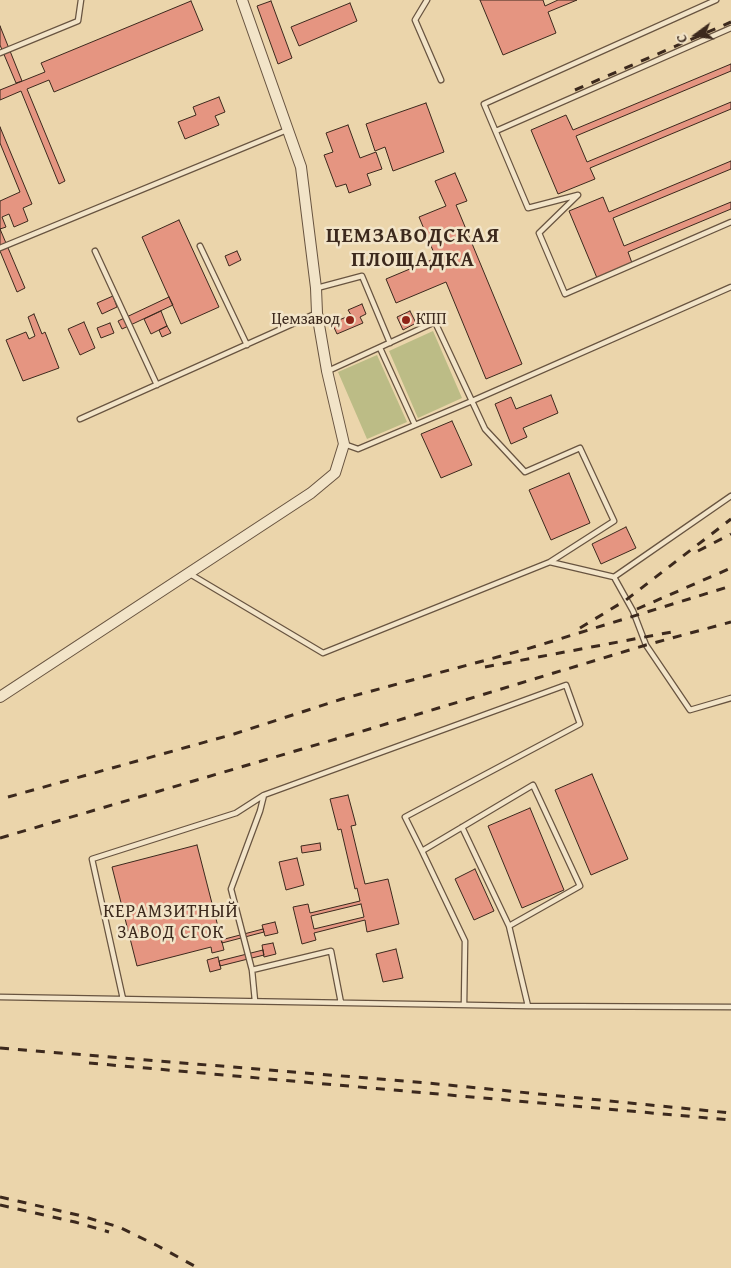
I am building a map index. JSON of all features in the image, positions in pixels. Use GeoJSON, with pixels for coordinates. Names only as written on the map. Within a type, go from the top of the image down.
{"type":"FeatureCollection","features":[{"type":"Feature","properties":{"kind":"street"},"geometry":{"type":"LineString","coordinates":[[0,696],[303,499],[335,473],[344,444],[327,371],[317,314],[316,288],[301,167],[242,0]]}},
{"type":"Feature","properties":{"kind":"lane"},"geometry":{"type":"LineString","coordinates":[[0,53],[78,21],[81,0]]}},
{"type":"Feature","properties":{"kind":"lane"},"geometry":{"type":"LineString","coordinates":[[427,0],[415,20],[441,80]]}},
{"type":"Feature","properties":{"kind":"lane"},"geometry":{"type":"LineString","coordinates":[[716,0],[484,104],[528,208],[578,195],[539,233],[565,294],[731,222]]}},
{"type":"Feature","properties":{"kind":"lane"},"geometry":{"type":"LineString","coordinates":[[496,131],[731,28]]}},
{"type":"Feature","properties":{"kind":"lane"},"geometry":{"type":"LineString","coordinates":[[0,248],[288,130]]}},
{"type":"Feature","properties":{"kind":"lane"},"geometry":{"type":"LineString","coordinates":[[200,246],[247,345]]}},
{"type":"Feature","properties":{"kind":"lane"},"geometry":{"type":"LineString","coordinates":[[94,251],[157,385]]}},
{"type":"Feature","properties":{"kind":"lane"},"geometry":{"type":"LineString","coordinates":[[316,288],[362,276],[390,343]]}},
{"type":"Feature","properties":{"kind":"lane"},"geometry":{"type":"LineString","coordinates":[[344,444],[358,449],[731,287]]}},
{"type":"Feature","properties":{"kind":"lane"},"geometry":{"type":"LineString","coordinates":[[80,419],[317,314]]}},
{"type":"Feature","properties":{"kind":"lane"},"geometry":{"type":"LineString","coordinates":[[188,572],[323,653],[550,562],[614,521],[580,448],[524,472],[485,429],[435,322],[327,371]]}},
{"type":"Feature","properties":{"kind":"lane"},"geometry":{"type":"LineString","coordinates":[[380,348],[414,425]]}},
{"type":"Feature","properties":{"kind":"lane"},"geometry":{"type":"LineString","coordinates":[[614,577],[731,496]]}},
{"type":"Feature","properties":{"kind":"lane"},"geometry":{"type":"LineString","coordinates":[[550,562],[614,577],[633,611],[646,646],[690,710],[731,698]]}},
{"type":"Feature","properties":{"kind":"lane"},"geometry":{"type":"LineString","coordinates":[[123,999],[92,859],[236,813],[264,795],[566,685],[580,724],[405,817],[465,941],[464,1005]]}},
{"type":"Feature","properties":{"kind":"lane"},"geometry":{"type":"LineString","coordinates":[[422,851],[533,786],[580,886],[509,926]]}},
{"type":"Feature","properties":{"kind":"lane"},"geometry":{"type":"LineString","coordinates":[[255,1002],[252,970],[231,889],[260,811],[264,795]]}},
{"type":"Feature","properties":{"kind":"lane"},"geometry":{"type":"LineString","coordinates":[[462,827],[509,926],[528,1006]]}},
{"type":"Feature","properties":{"kind":"lane"},"geometry":{"type":"LineString","coordinates":[[252,970],[331,951],[341,1003]]}},
{"type":"Feature","properties":{"kind":"lane"},"geometry":{"type":"LineString","coordinates":[[0,997],[528,1006],[731,1007]]}},
{"type":"Feature","properties":{"kind":"green space"},"geometry":{"type":"Polygon","coordinates":[[[433,331],[462,398],[418,418],[389,351],[433,331]]]}},
{"type":"Feature","properties":{"kind":"green space"},"geometry":{"type":"Polygon","coordinates":[[[377,355],[407,422],[367,439],[338,372],[377,355]]]}},
{"type":"Feature","properties":{"kind":"building"},"geometry":{"type":"Polygon","coordinates":[[[480,0],[543,0],[545,6],[558,0],[577,0],[548,12],[556,33],[503,55],[480,0]]]}},
{"type":"Feature","properties":{"kind":"building"},"geometry":{"type":"Polygon","coordinates":[[[191,1],[203,30],[54,92],[49,80],[27,89],[65,181],[59,184],[21,91],[0,100],[0,90],[45,72],[41,63],[191,1]]]}},
{"type":"Feature","properties":{"kind":"building"},"geometry":{"type":"Polygon","coordinates":[[[271,1],[292,58],[278,64],[257,6],[271,1]]]}},
{"type":"Feature","properties":{"kind":"building"},"geometry":{"type":"Polygon","coordinates":[[[350,3],[357,21],[299,46],[291,27],[350,3]]]}},
{"type":"Feature","properties":{"kind":"building"},"geometry":{"type":"Polygon","coordinates":[[[0,26],[22,81],[16,83],[0,45],[0,26]]]}},
{"type":"Feature","properties":{"kind":"building"},"geometry":{"type":"Polygon","coordinates":[[[731,64],[731,71],[576,136],[587,162],[731,102],[731,109],[590,168],[595,179],[558,194],[531,130],[566,115],[573,130],[731,64]]]}},
{"type":"Feature","properties":{"kind":"building"},"geometry":{"type":"Polygon","coordinates":[[[219,97],[225,112],[215,116],[219,125],[185,139],[178,122],[196,115],[193,107],[219,97]]]}},
{"type":"Feature","properties":{"kind":"building"},"geometry":{"type":"Polygon","coordinates":[[[426,103],[444,152],[393,171],[385,147],[375,151],[366,124],[426,103]]]}},
{"type":"Feature","properties":{"kind":"building"},"geometry":{"type":"Polygon","coordinates":[[[348,125],[360,158],[376,152],[382,169],[367,174],[371,185],[349,193],[346,184],[336,187],[324,155],[333,152],[326,133],[348,125]]]}},
{"type":"Feature","properties":{"kind":"building"},"geometry":{"type":"Polygon","coordinates":[[[0,127],[32,204],[23,208],[28,221],[14,227],[9,214],[2,217],[6,227],[0,229],[0,201],[20,192],[0,143],[0,127]]]}},
{"type":"Feature","properties":{"kind":"building"},"geometry":{"type":"Polygon","coordinates":[[[731,161],[731,169],[613,218],[624,246],[731,202],[731,209],[628,252],[632,263],[597,278],[569,211],[603,197],[609,212],[731,161]]]}},
{"type":"Feature","properties":{"kind":"building"},"geometry":{"type":"Polygon","coordinates":[[[455,173],[467,201],[456,205],[522,364],[486,379],[446,282],[396,303],[386,279],[436,258],[419,217],[446,206],[435,181],[455,173]]]}},
{"type":"Feature","properties":{"kind":"building"},"geometry":{"type":"Polygon","coordinates":[[[179,220],[219,307],[181,324],[142,237],[179,220]]]}},
{"type":"Feature","properties":{"kind":"building"},"geometry":{"type":"Polygon","coordinates":[[[0,229],[25,288],[17,292],[0,251],[0,229]]]}},
{"type":"Feature","properties":{"kind":"building"},"geometry":{"type":"Polygon","coordinates":[[[237,251],[241,260],[229,266],[225,256],[237,251]]]}},
{"type":"Feature","properties":{"kind":"building"},"geometry":{"type":"Polygon","coordinates":[[[113,296],[117,307],[102,314],[97,303],[113,296]]]}},
{"type":"Feature","properties":{"kind":"building"},"geometry":{"type":"Polygon","coordinates":[[[169,297],[173,305],[122,329],[118,321],[169,297]]]}},
{"type":"Feature","properties":{"kind":"building","name":"Цемзавод"},"geometry":{"type":"Polygon","coordinates":[[[362,304],[366,314],[360,317],[363,323],[337,334],[332,323],[351,315],[348,310],[362,304]]]}},
{"type":"Feature","properties":{"kind":"building"},"geometry":{"type":"Polygon","coordinates":[[[161,311],[167,326],[151,334],[144,319],[161,311]]]}},
{"type":"Feature","properties":{"kind":"building","name":"КПП"},"geometry":{"type":"Polygon","coordinates":[[[410,311],[416,323],[403,330],[397,317],[410,311]]]}},
{"type":"Feature","properties":{"kind":"building"},"geometry":{"type":"Polygon","coordinates":[[[34,314],[42,334],[45,332],[59,368],[23,381],[6,340],[26,332],[29,339],[35,336],[28,317],[34,314]]]}},
{"type":"Feature","properties":{"kind":"building"},"geometry":{"type":"Polygon","coordinates":[[[84,322],[95,348],[80,355],[68,329],[84,322]]]}},
{"type":"Feature","properties":{"kind":"building"},"geometry":{"type":"Polygon","coordinates":[[[110,323],[114,333],[101,338],[97,328],[110,323]]]}},
{"type":"Feature","properties":{"kind":"building"},"geometry":{"type":"Polygon","coordinates":[[[167,326],[171,333],[162,337],[159,330],[167,326]]]}},
{"type":"Feature","properties":{"kind":"building"},"geometry":{"type":"Polygon","coordinates":[[[551,395],[558,413],[523,428],[527,437],[511,444],[495,404],[511,397],[516,409],[551,395]]]}},
{"type":"Feature","properties":{"kind":"building"},"geometry":{"type":"Polygon","coordinates":[[[452,421],[472,465],[441,478],[421,434],[452,421]]]}},
{"type":"Feature","properties":{"kind":"building"},"geometry":{"type":"Polygon","coordinates":[[[569,473],[590,523],[551,540],[529,490],[569,473]]]}},
{"type":"Feature","properties":{"kind":"building"},"geometry":{"type":"Polygon","coordinates":[[[626,527],[636,548],[601,564],[592,544],[626,527]]]}},
{"type":"Feature","properties":{"kind":"building"},"geometry":{"type":"Polygon","coordinates":[[[592,774],[628,859],[591,875],[555,790],[592,774]]]}},
{"type":"Feature","properties":{"kind":"building"},"geometry":{"type":"Polygon","coordinates":[[[348,795],[356,825],[351,826],[365,884],[388,879],[399,924],[367,932],[365,920],[314,933],[316,940],[302,944],[293,907],[308,904],[310,913],[360,901],[357,888],[355,889],[341,829],[338,830],[330,799],[348,795]],[[361,904],[311,916],[314,929],[364,917],[361,904]]]}},
{"type":"Feature","properties":{"kind":"building"},"geometry":{"type":"Polygon","coordinates":[[[530,808],[564,890],[522,908],[488,826],[530,808]]]}},
{"type":"Feature","properties":{"kind":"building"},"geometry":{"type":"Polygon","coordinates":[[[320,843],[321,850],[302,853],[301,846],[320,843]]]}},
{"type":"Feature","properties":{"kind":"building"},"geometry":{"type":"Polygon","coordinates":[[[197,845],[224,950],[212,953],[211,947],[137,966],[112,867],[197,845]]]}},
{"type":"Feature","properties":{"kind":"building"},"geometry":{"type":"Polygon","coordinates":[[[297,858],[304,885],[286,890],[279,862],[297,858]]]}},
{"type":"Feature","properties":{"kind":"building"},"geometry":{"type":"Polygon","coordinates":[[[475,869],[494,911],[474,920],[455,879],[475,869]]]}},
{"type":"Feature","properties":{"kind":"building"},"geometry":{"type":"Polygon","coordinates":[[[275,922],[278,933],[265,936],[262,925],[275,922]]]}},
{"type":"Feature","properties":{"kind":"building"},"geometry":{"type":"Polygon","coordinates":[[[263,929],[264,932],[222,943],[221,940],[263,929]]]}},
{"type":"Feature","properties":{"kind":"building"},"geometry":{"type":"Polygon","coordinates":[[[273,943],[276,954],[264,957],[262,945],[273,943]]]}},
{"type":"Feature","properties":{"kind":"building"},"geometry":{"type":"Polygon","coordinates":[[[396,949],[403,978],[383,982],[376,954],[396,949]]]}},
{"type":"Feature","properties":{"kind":"building"},"geometry":{"type":"Polygon","coordinates":[[[263,950],[264,955],[220,966],[219,961],[263,950]]]}},
{"type":"Feature","properties":{"kind":"building"},"geometry":{"type":"Polygon","coordinates":[[[218,957],[221,969],[210,972],[207,960],[218,957]]]}},
{"type":"Feature","properties":{"kind":"railway"},"geometry":{"type":"LineString","coordinates":[[575,90],[731,22]]}},
{"type":"Feature","properties":{"kind":"railway"},"geometry":{"type":"LineString","coordinates":[[580,628],[626,600],[731,519]]}},
{"type":"Feature","properties":{"kind":"railway"},"geometry":{"type":"LineString","coordinates":[[698,551],[731,534]]}},
{"type":"Feature","properties":{"kind":"railway"},"geometry":{"type":"LineString","coordinates":[[637,609],[731,568]]}},
{"type":"Feature","properties":{"kind":"railway"},"geometry":{"type":"LineString","coordinates":[[8,797],[234,734],[342,699],[527,649],[731,586]]}},
{"type":"Feature","properties":{"kind":"railway"},"geometry":{"type":"LineString","coordinates":[[0,838],[646,645],[731,622]]}},
{"type":"Feature","properties":{"kind":"railway"},"geometry":{"type":"LineString","coordinates":[[485,667],[677,631]]}},
{"type":"Feature","properties":{"kind":"railway"},"geometry":{"type":"LineString","coordinates":[[0,1048],[428,1083],[731,1113]]}},
{"type":"Feature","properties":{"kind":"railway"},"geometry":{"type":"LineString","coordinates":[[89,1063],[731,1120]]}},
{"type":"Feature","properties":{"kind":"railway"},"geometry":{"type":"LineString","coordinates":[[0,1197],[78,1215],[119,1227],[198,1268]]}},
{"type":"Feature","properties":{"kind":"railway"},"geometry":{"type":"LineString","coordinates":[[0,1205],[75,1222],[109,1232]]}},
{"type":"Feature","properties":{"kind":"place","name":"Цемзавод"},"geometry":{"type":"Point","coordinates":[350,320]}},
{"type":"Feature","properties":{"kind":"place","name":"КПП"},"geometry":{"type":"Point","coordinates":[406,320]}},
{"type":"Feature","properties":{"kind":"district","name":"ЦЕМЗАВОДСКАЯ ПЛОЩАДКА"},"geometry":{"type":"Point","coordinates":[413,249]}},
{"type":"Feature","properties":{"kind":"district","name":"КЕРАМЗИТНЫЙ ЗАВОД СГОК"},"geometry":{"type":"Point","coordinates":[171,922]}}]}
